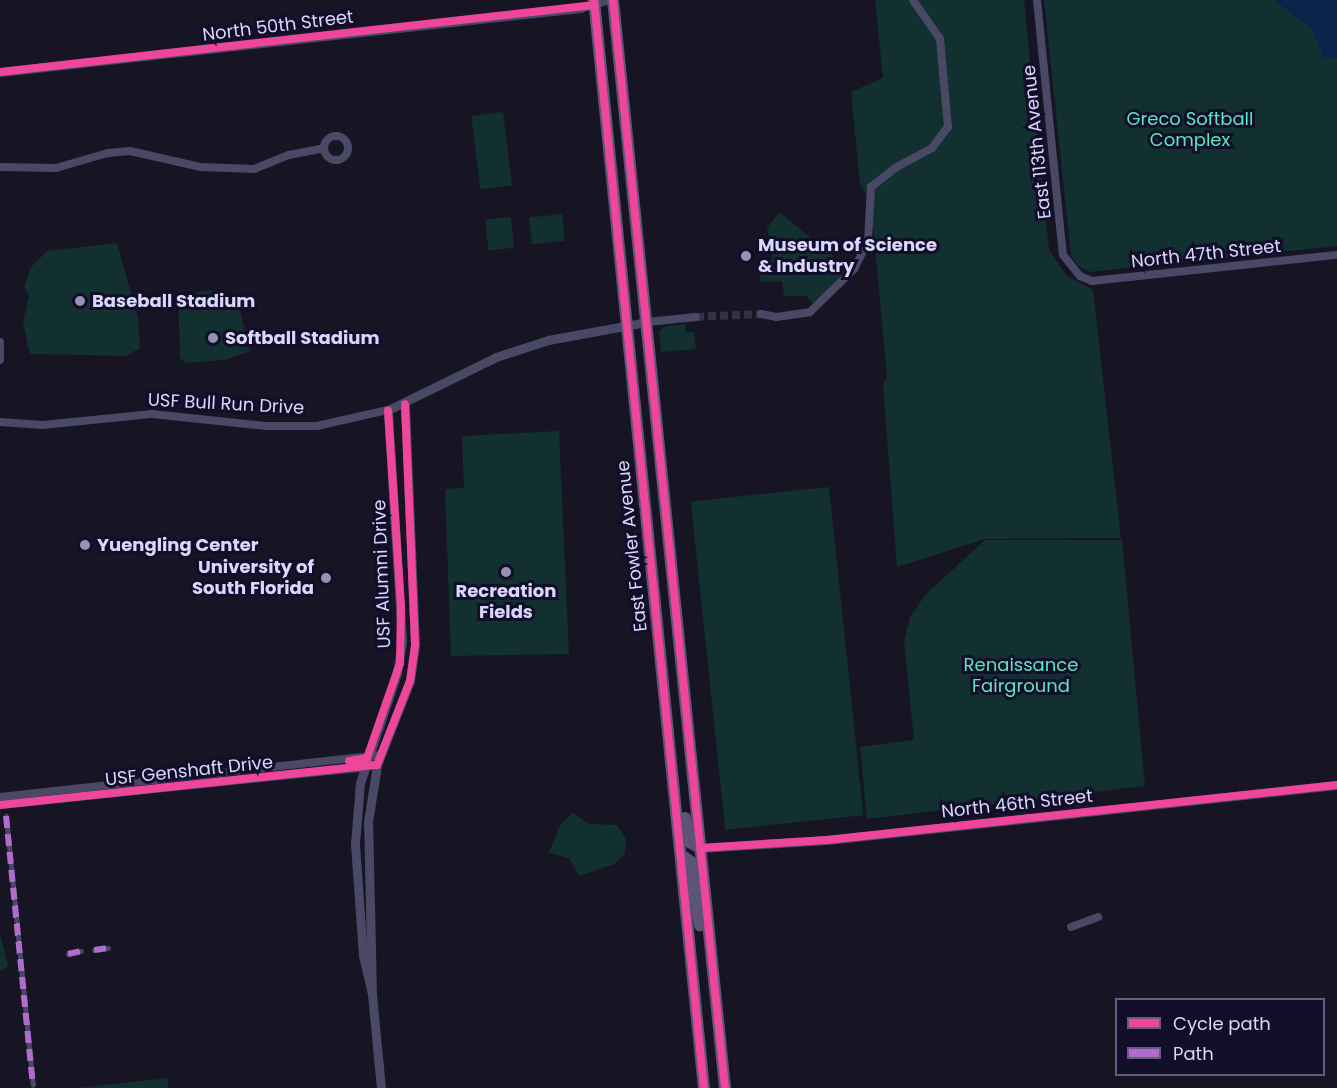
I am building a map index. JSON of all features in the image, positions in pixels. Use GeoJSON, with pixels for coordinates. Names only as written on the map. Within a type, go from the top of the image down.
{"type":"FeatureCollection","features":[{"type":"Feature","properties":{"kind":"main road","name":"East Fowler Avenue"},"geometry":{"type":"LineString","coordinates":[[613,0],[725,1088]]}},
{"type":"Feature","properties":{"kind":"main road","name":"East Fowler Avenue"},"geometry":{"type":"LineString","coordinates":[[594,2],[624,325],[673,755],[704,1088]]}},
{"type":"Feature","properties":{"kind":"main road"},"geometry":{"type":"LineString","coordinates":[[673,755],[690,842],[700,849]]}},
{"type":"Feature","properties":{"kind":"main road"},"geometry":{"type":"LineString","coordinates":[[681,855],[691,862],[703,945],[712,966]]}},
{"type":"Feature","properties":{"kind":"street","name":"North 50th Street"},"geometry":{"type":"LineString","coordinates":[[0,72],[607,0]]}},
{"type":"Feature","properties":{"kind":"street"},"geometry":{"type":"LineString","coordinates":[[761,314],[776,317],[810,312],[847,276],[862,258],[868,242],[868,197],[871,187],[895,168],[932,148],[948,127],[940,39],[913,0]]}},
{"type":"Feature","properties":{"kind":"street","name":"East 113th Avenue"},"geometry":{"type":"LineString","coordinates":[[1037,0],[1063,255],[1080,276]]}},
{"type":"Feature","properties":{"kind":"street"},"geometry":{"type":"LineString","coordinates":[[0,166],[56,168],[108,153],[130,151],[201,167],[254,169],[289,155],[324,148]]}},
{"type":"Feature","properties":{"kind":"street","name":"North 47th Street"},"geometry":{"type":"LineString","coordinates":[[1080,276],[1092,281],[1337,255]]}},
{"type":"Feature","properties":{"kind":"street"},"geometry":{"type":"LineString","coordinates":[[647,322],[696,317]]}},
{"type":"Feature","properties":{"kind":"street","name":"USF Bull Run Drive"},"geometry":{"type":"LineString","coordinates":[[0,422],[43,425],[152,414],[267,426],[318,426],[405,404],[450,376],[496,357],[548,340],[647,322]]}},
{"type":"Feature","properties":{"kind":"street"},"geometry":{"type":"LineString","coordinates":[[0,342],[0,360]]}},
{"type":"Feature","properties":{"kind":"street","name":"USF Alumni Drive"},"geometry":{"type":"LineString","coordinates":[[372,994],[368,822],[379,760],[410,681],[415,644],[405,404]]}},
{"type":"Feature","properties":{"kind":"street","name":"USF Alumni Drive"},"geometry":{"type":"LineString","coordinates":[[381,1088],[372,994],[356,887],[356,824],[366,763],[397,673],[402,641],[388,410]]}},
{"type":"Feature","properties":{"kind":"street","name":"USF Genshaft Drive"},"geometry":{"type":"LineString","coordinates":[[2,801],[379,760]]}},
{"type":"Feature","properties":{"kind":"street","name":"North 46th Street"},"geometry":{"type":"LineString","coordinates":[[700,849],[828,840],[1337,785]]}},
{"type":"Feature","properties":{"kind":"street"},"geometry":{"type":"LineString","coordinates":[[6,816],[33,1085]]}},
{"type":"Feature","properties":{"kind":"street"},"geometry":{"type":"LineString","coordinates":[[1071,927],[1098,917]]}},
{"type":"Feature","properties":{"kind":"street"},"geometry":{"type":"LineString","coordinates":[[94,950],[108,948]]}},
{"type":"Feature","properties":{"kind":"street"},"geometry":{"type":"LineString","coordinates":[[68,954],[81,951]]}},
{"type":"Feature","properties":{"kind":"green space"},"geometry":{"type":"Polygon","coordinates":[[[875,0],[1024,0],[1049,250],[1067,276],[1093,290],[1121,538],[985,539],[897,567],[883,384],[887,376],[871,204],[860,184],[851,92],[883,78],[875,0]]]}},
{"type":"Feature","properties":{"kind":"green space","name":"Greco Softball Complex"},"geometry":{"type":"Polygon","coordinates":[[[1044,0],[1337,0],[1337,246],[1089,272],[1078,266],[1071,256],[1044,0]]]}},
{"type":"Feature","properties":{"kind":"green space"},"geometry":{"type":"Polygon","coordinates":[[[503,112],[512,185],[480,189],[471,116],[503,112]]]}},
{"type":"Feature","properties":{"kind":"green space"},"geometry":{"type":"Polygon","coordinates":[[[779,212],[848,268],[814,305],[806,296],[784,296],[782,281],[761,282],[758,262],[773,260],[767,228],[779,212]]]}},
{"type":"Feature","properties":{"kind":"green space"},"geometry":{"type":"Polygon","coordinates":[[[562,214],[565,241],[532,244],[529,217],[562,214]]]}},
{"type":"Feature","properties":{"kind":"green space"},"geometry":{"type":"Polygon","coordinates":[[[511,217],[514,248],[488,251],[485,220],[511,217]]]}},
{"type":"Feature","properties":{"kind":"green space","name":"Baseball Stadium"},"geometry":{"type":"Polygon","coordinates":[[[117,243],[138,318],[140,348],[126,356],[30,354],[23,323],[29,295],[24,287],[31,267],[47,251],[117,243]]]}},
{"type":"Feature","properties":{"kind":"green space","name":"Softball Stadium"},"geometry":{"type":"Polygon","coordinates":[[[212,290],[231,295],[238,303],[250,351],[225,360],[186,363],[180,358],[178,295],[212,290]]]}},
{"type":"Feature","properties":{"kind":"green space"},"geometry":{"type":"Polygon","coordinates":[[[685,324],[685,332],[694,332],[696,349],[661,352],[659,331],[666,326],[685,324]]]}},
{"type":"Feature","properties":{"kind":"green space","name":"Recreation Fields"},"geometry":{"type":"Polygon","coordinates":[[[559,431],[569,654],[451,656],[445,489],[464,488],[462,436],[559,431]]]}},
{"type":"Feature","properties":{"kind":"green space"},"geometry":{"type":"Polygon","coordinates":[[[829,487],[863,815],[725,830],[691,502],[829,487]]]}},
{"type":"Feature","properties":{"kind":"green space","name":"Renaissance Fairground"},"geometry":{"type":"Polygon","coordinates":[[[985,540],[1122,540],[1145,786],[867,819],[860,747],[914,740],[904,641],[910,617],[926,594],[985,540]]]}},
{"type":"Feature","properties":{"kind":"green space"},"geometry":{"type":"Polygon","coordinates":[[[573,813],[589,824],[617,825],[626,839],[625,854],[614,864],[579,876],[569,858],[549,853],[560,825],[573,813]]]}},
{"type":"Feature","properties":{"kind":"green space"},"geometry":{"type":"Polygon","coordinates":[[[0,934],[8,966],[0,971],[0,934]]]}},
{"type":"Feature","properties":{"kind":"green space"},"geometry":{"type":"Polygon","coordinates":[[[168,1078],[168,1088],[77,1088],[168,1078]]]}},
{"type":"Feature","properties":{"kind":"water"},"geometry":{"type":"Polygon","coordinates":[[[1274,0],[1337,0],[1337,58],[1323,57],[1312,29],[1274,0]]]}},
{"type":"Feature","properties":{"kind":"tunnel"},"geometry":{"type":"LineString","coordinates":[[696,317],[761,314]]}},
{"type":"Feature","properties":{"kind":"marked path"},"geometry":{"type":"LineString","coordinates":[[6,816],[33,1085]]}},
{"type":"Feature","properties":{"kind":"marked path"},"geometry":{"type":"LineString","coordinates":[[94,950],[108,948]]}},
{"type":"Feature","properties":{"kind":"marked path"},"geometry":{"type":"LineString","coordinates":[[68,954],[81,951]]}},
{"type":"Feature","properties":{"kind":"cycle path"},"geometry":{"type":"LineString","coordinates":[[594,0],[704,1088]]}},
{"type":"Feature","properties":{"kind":"cycle path"},"geometry":{"type":"LineString","coordinates":[[613,0],[725,1088]]}},
{"type":"Feature","properties":{"kind":"cycle path"},"geometry":{"type":"LineString","coordinates":[[0,72],[594,5]]}},
{"type":"Feature","properties":{"kind":"cycle path"},"geometry":{"type":"LineString","coordinates":[[0,805],[377,765],[410,681],[415,644],[405,404]]}},
{"type":"Feature","properties":{"kind":"cycle path"},"geometry":{"type":"LineString","coordinates":[[349,761],[367,758],[400,663],[401,606],[388,410]]}},
{"type":"Feature","properties":{"kind":"cycle path"},"geometry":{"type":"LineString","coordinates":[[700,848],[827,840],[1337,785]]}},
{"type":"Feature","properties":{"kind":"place","name":"Museum of Science & Industry"},"geometry":{"type":"Point","coordinates":[746,256]}},
{"type":"Feature","properties":{"kind":"place","name":"Baseball Stadium"},"geometry":{"type":"Point","coordinates":[80,301]}},
{"type":"Feature","properties":{"kind":"place","name":"Softball Stadium"},"geometry":{"type":"Point","coordinates":[213,338]}},
{"type":"Feature","properties":{"kind":"place","name":"Yuengling Center"},"geometry":{"type":"Point","coordinates":[85,545]}},
{"type":"Feature","properties":{"kind":"place","name":"Recreation Fields"},"geometry":{"type":"Point","coordinates":[506,572]}},
{"type":"Feature","properties":{"kind":"place","name":"University of South Florida"},"geometry":{"type":"Point","coordinates":[326,578]}}]}
